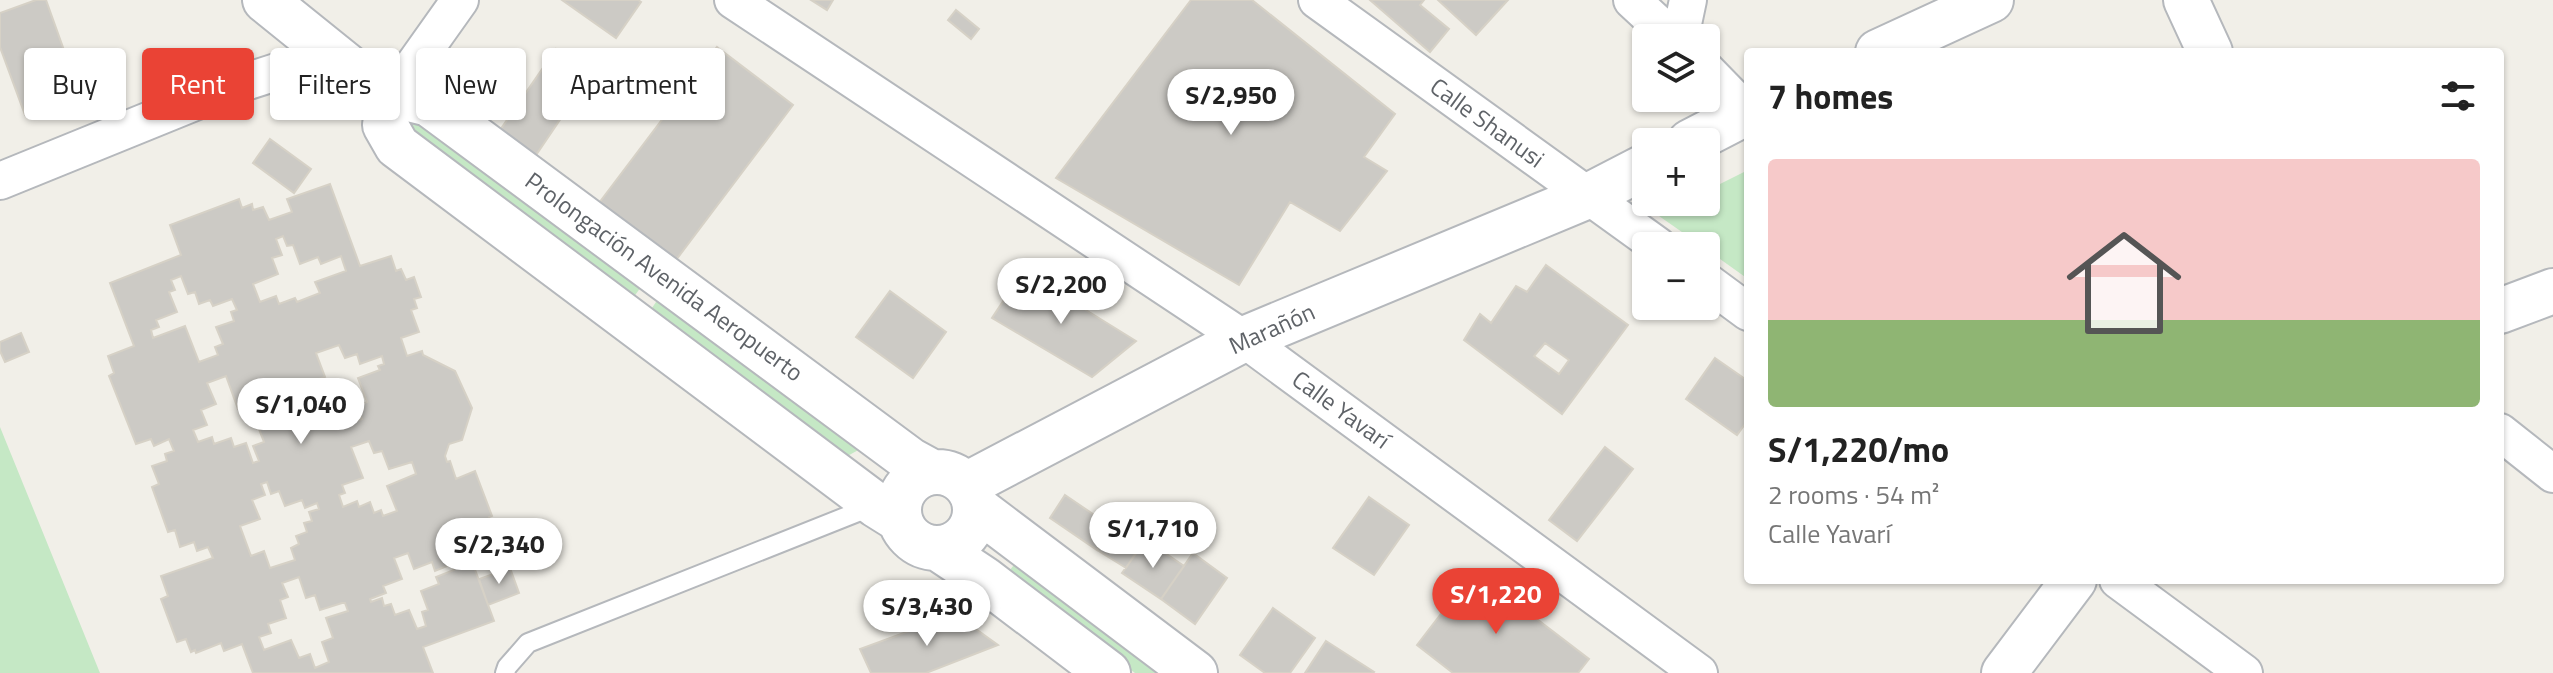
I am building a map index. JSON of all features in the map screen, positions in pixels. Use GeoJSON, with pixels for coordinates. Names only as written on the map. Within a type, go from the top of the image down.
{"type":"FeatureCollection","features":[{"type":"Feature","properties":{"kind":"street"},"geometry":{"type":"LineString","coordinates":[[265,0],[325,48]]}},
{"type":"Feature","properties":{"kind":"street"},"geometry":{"type":"LineString","coordinates":[[400,85],[460,0]]}},
{"type":"Feature","properties":{"kind":"street","name":"Calle Yavarí"},"geometry":{"type":"LineString","coordinates":[[733,0],[1244,339],[1699,673]]}},
{"type":"Feature","properties":{"kind":"street","name":"Calle Shanusi"},"geometry":{"type":"LineString","coordinates":[[1317,0],[1638,232]]}},
{"type":"Feature","properties":{"kind":"street"},"geometry":{"type":"LineString","coordinates":[[1632,0],[1658,24]]}},
{"type":"Feature","properties":{"kind":"street"},"geometry":{"type":"LineString","coordinates":[[1683,24],[1688,0]]}},
{"type":"Feature","properties":{"kind":"street"},"geometry":{"type":"LineString","coordinates":[[1887,48],[1991,0]]}},
{"type":"Feature","properties":{"kind":"street"},"geometry":{"type":"LineString","coordinates":[[2186,0],[2208,48]]}},
{"type":"Feature","properties":{"kind":"street"},"geometry":{"type":"LineString","coordinates":[[0,181],[270,74]]}},
{"type":"Feature","properties":{"kind":"street"},"geometry":{"type":"LineString","coordinates":[[1720,84],[1744,108]]}},
{"type":"Feature","properties":{"kind":"street","name":"Prolongación Avenida Aeropuerto"},"geometry":{"type":"LineString","coordinates":[[400,99],[429,104],[910,460],[958,488],[1195,673]]}},
{"type":"Feature","properties":{"kind":"street"},"geometry":{"type":"LineString","coordinates":[[1717,128],[1744,114]]}},
{"type":"Feature","properties":{"kind":"street"},"geometry":{"type":"LineString","coordinates":[[386,120],[385,125],[397,146],[888,512],[915,542],[939,549],[984,579],[1108,673]]}},
{"type":"Feature","properties":{"kind":"street","name":"Marañón"},"geometry":{"type":"LineString","coordinates":[[958,488],[1244,339],[1588,196],[1632,173]]}},
{"type":"Feature","properties":{"kind":"street"},"geometry":{"type":"LineString","coordinates":[[1720,291],[1744,309]]}},
{"type":"Feature","properties":{"kind":"street"},"geometry":{"type":"LineString","coordinates":[[2504,309],[2553,291]]}},
{"type":"Feature","properties":{"kind":"street"},"geometry":{"type":"LineString","coordinates":[[2504,435],[2553,474]]}},
{"type":"Feature","properties":{"kind":"street"},"geometry":{"type":"LineString","coordinates":[[888,512],[909,484],[958,488],[975,519],[962,540],[939,549]]}},
{"type":"Feature","properties":{"kind":"street"},"geometry":{"type":"LineString","coordinates":[[2004,673],[2071,584]]}},
{"type":"Feature","properties":{"kind":"street"},"geometry":{"type":"LineString","coordinates":[[2123,584],[2244,673]]}},
{"type":"Feature","properties":{"kind":"lane"},"geometry":{"type":"LineString","coordinates":[[505,673],[528,643],[888,512]]}},
{"type":"Feature","properties":{"kind":"green space"},"geometry":{"type":"Polygon","coordinates":[[[412,120],[420,120],[643,284],[631,301],[411,138],[408,127],[412,120]]]}},
{"type":"Feature","properties":{"kind":"green space"},"geometry":{"type":"Polygon","coordinates":[[[1744,172],[1744,276],[1720,259],[1720,232],[1682,232],[1659,216],[1720,216],[1720,184],[1744,172]]]}},
{"type":"Feature","properties":{"kind":"green space"},"geometry":{"type":"Polygon","coordinates":[[[660,296],[862,448],[842,459],[648,314],[660,296]]]}},
{"type":"Feature","properties":{"kind":"green space"},"geometry":{"type":"Polygon","coordinates":[[[0,427],[100,673],[0,673],[0,427]]]}},
{"type":"Feature","properties":{"kind":"green space"},"geometry":{"type":"Polygon","coordinates":[[[1017,561],[1165,673],[1135,673],[1006,575],[1017,561]]]}},
{"type":"Feature","properties":{"kind":"building"},"geometry":{"type":"Polygon","coordinates":[[[36,0],[46,0],[63,48],[24,48],[24,112],[0,47],[0,13],[36,0]]]}},
{"type":"Feature","properties":{"kind":"building"},"geometry":{"type":"Polygon","coordinates":[[[562,0],[638,0],[641,2],[616,38],[562,0]]]}},
{"type":"Feature","properties":{"kind":"building"},"geometry":{"type":"Polygon","coordinates":[[[811,0],[833,0],[827,10],[811,0]]]}},
{"type":"Feature","properties":{"kind":"building"},"geometry":{"type":"Polygon","coordinates":[[[1191,0],[1252,0],[1395,114],[1364,157],[1387,171],[1340,231],[1290,202],[1239,285],[1056,178],[1191,0]]]}},
{"type":"Feature","properties":{"kind":"building"},"geometry":{"type":"Polygon","coordinates":[[[1370,0],[1424,0],[1420,5],[1449,29],[1430,52],[1370,0]]]}},
{"type":"Feature","properties":{"kind":"building"},"geometry":{"type":"Polygon","coordinates":[[[1438,0],[1508,0],[1476,35],[1438,0]]]}},
{"type":"Feature","properties":{"kind":"building"},"geometry":{"type":"Polygon","coordinates":[[[956,10],[979,29],[971,39],[948,20],[956,10]]]}},
{"type":"Feature","properties":{"kind":"building"},"geometry":{"type":"Polygon","coordinates":[[[725,53],[793,105],[676,260],[599,203],[662,120],[725,120],[725,53]]]}},
{"type":"Feature","properties":{"kind":"building"},"geometry":{"type":"Polygon","coordinates":[[[542,69],[542,120],[560,120],[534,158],[498,133],[507,120],[526,120],[526,92],[542,69]]]}},
{"type":"Feature","properties":{"kind":"building"},"geometry":{"type":"Polygon","coordinates":[[[270,139],[311,169],[294,193],[253,163],[270,139]]]}},
{"type":"Feature","properties":{"kind":"building"},"geometry":{"type":"Polygon","coordinates":[[[330,184],[360,266],[391,256],[396,271],[401,269],[406,280],[414,277],[421,297],[414,299],[417,308],[411,310],[419,332],[401,338],[407,356],[422,351],[423,355],[455,371],[472,408],[462,440],[449,444],[445,456],[456,479],[475,471],[492,516],[489,517],[497,537],[467,548],[494,621],[423,647],[433,673],[253,673],[242,644],[224,651],[221,643],[196,653],[195,650],[191,652],[186,639],[177,642],[161,599],[168,596],[161,576],[213,558],[208,547],[197,551],[194,542],[180,547],[175,530],[168,532],[152,487],[159,484],[152,466],[167,461],[165,454],[174,451],[169,439],[154,446],[151,439],[136,444],[109,376],[114,373],[108,356],[134,346],[110,283],[181,255],[170,225],[239,199],[242,208],[252,204],[253,210],[263,207],[269,220],[292,212],[287,199],[330,184]],[[283,236],[276,239],[282,255],[272,258],[278,274],[253,284],[260,302],[276,296],[279,304],[295,298],[297,302],[320,293],[315,282],[346,271],[341,256],[321,264],[318,257],[300,264],[293,245],[287,246],[283,236]],[[181,276],[171,280],[175,290],[169,292],[177,312],[156,320],[159,327],[151,330],[153,338],[185,326],[199,362],[218,355],[215,347],[223,344],[216,327],[234,321],[231,312],[237,310],[232,299],[213,306],[210,300],[199,304],[195,292],[188,294],[181,276]],[[339,345],[316,353],[325,377],[304,384],[306,390],[300,392],[303,401],[316,396],[318,401],[325,399],[331,413],[338,411],[343,425],[362,419],[357,406],[367,402],[358,378],[380,370],[378,366],[384,364],[382,356],[360,364],[357,354],[345,358],[339,345]],[[226,376],[207,383],[216,404],[201,410],[207,425],[193,430],[198,442],[212,437],[214,444],[231,438],[234,447],[246,443],[253,463],[259,461],[253,446],[264,442],[257,424],[272,419],[270,413],[282,409],[278,400],[265,405],[263,400],[238,409],[226,376]],[[369,441],[351,447],[363,478],[342,485],[345,493],[339,495],[343,507],[357,501],[359,507],[370,502],[374,513],[381,510],[383,516],[397,511],[387,486],[416,474],[412,462],[389,469],[382,451],[374,453],[369,441]],[[267,482],[261,484],[265,495],[252,500],[260,519],[240,526],[251,556],[264,551],[270,568],[295,560],[291,548],[299,544],[296,536],[307,532],[304,523],[312,521],[309,512],[319,509],[317,503],[305,508],[302,500],[285,506],[279,491],[271,494],[267,482]],[[408,553],[394,558],[402,579],[383,586],[386,593],[370,599],[371,602],[382,598],[384,606],[391,604],[395,615],[409,610],[417,629],[426,626],[422,612],[428,610],[421,591],[439,584],[436,577],[454,570],[452,564],[435,571],[432,562],[414,569],[408,553]],[[299,577],[282,583],[288,597],[280,600],[286,618],[268,624],[271,633],[259,637],[264,650],[291,640],[299,658],[310,654],[315,668],[329,662],[322,642],[333,638],[326,618],[348,611],[345,603],[320,610],[315,595],[306,598],[299,577]]]}},
{"type":"Feature","properties":{"kind":"building"},"geometry":{"type":"Polygon","coordinates":[[[1546,265],[1628,325],[1562,414],[1464,340],[1480,314],[1491,323],[1516,286],[1527,292],[1546,265]],[[1545,343],[1534,356],[1559,374],[1569,360],[1545,343]]]}},
{"type":"Feature","properties":{"kind":"building"},"geometry":{"type":"Polygon","coordinates":[[[1023,271],[1136,341],[1092,377],[992,318],[1023,271]]]}},
{"type":"Feature","properties":{"kind":"building"},"geometry":{"type":"Polygon","coordinates":[[[890,291],[946,332],[913,378],[856,337],[890,291]]]}},
{"type":"Feature","properties":{"kind":"building"},"geometry":{"type":"Polygon","coordinates":[[[21,333],[29,352],[5,362],[0,342],[21,333]]]}},
{"type":"Feature","properties":{"kind":"building"},"geometry":{"type":"Polygon","coordinates":[[[1715,358],[1744,378],[1744,425],[1737,435],[1686,399],[1715,358]]]}},
{"type":"Feature","properties":{"kind":"building"},"geometry":{"type":"Polygon","coordinates":[[[1605,447],[1633,469],[1577,541],[1549,520],[1605,447]]]}},
{"type":"Feature","properties":{"kind":"building"},"geometry":{"type":"Polygon","coordinates":[[[1065,495],[1112,527],[1097,550],[1050,518],[1065,495]]]}},
{"type":"Feature","properties":{"kind":"building"},"geometry":{"type":"Polygon","coordinates":[[[1369,497],[1409,525],[1374,575],[1333,548],[1369,497]]]}},
{"type":"Feature","properties":{"kind":"building"},"geometry":{"type":"Polygon","coordinates":[[[1119,516],[1147,535],[1126,568],[1097,550],[1119,516]]]}},
{"type":"Feature","properties":{"kind":"building"},"geometry":{"type":"Polygon","coordinates":[[[1146,540],[1184,566],[1161,599],[1122,573],[1146,540]]]}},
{"type":"Feature","properties":{"kind":"building"},"geometry":{"type":"Polygon","coordinates":[[[1193,553],[1227,578],[1195,624],[1161,599],[1193,553]]]}},
{"type":"Feature","properties":{"kind":"building"},"geometry":{"type":"Polygon","coordinates":[[[510,568],[519,593],[488,605],[479,579],[510,568]]]}},
{"type":"Feature","properties":{"kind":"building"},"geometry":{"type":"Polygon","coordinates":[[[1474,571],[1589,659],[1578,673],[1453,673],[1417,645],[1474,571]]]}},
{"type":"Feature","properties":{"kind":"building"},"geometry":{"type":"Polygon","coordinates":[[[1273,608],[1315,638],[1290,673],[1265,673],[1240,655],[1273,608]]]}},
{"type":"Feature","properties":{"kind":"building"},"geometry":{"type":"Polygon","coordinates":[[[955,614],[998,645],[926,673],[871,673],[860,649],[955,614]]]}},
{"type":"Feature","properties":{"kind":"building"},"geometry":{"type":"Polygon","coordinates":[[[1326,641],[1374,672],[1305,673],[1326,641]]]}}]}
